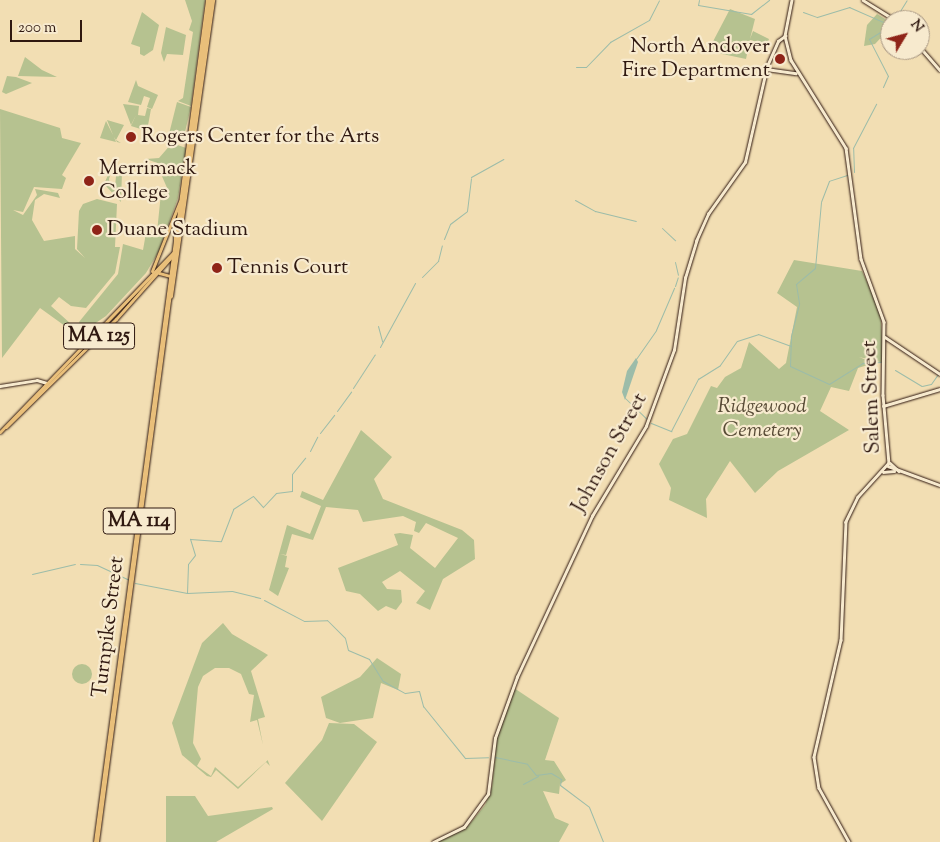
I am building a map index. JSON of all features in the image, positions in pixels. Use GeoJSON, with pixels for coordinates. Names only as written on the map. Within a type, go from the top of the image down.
{"type":"FeatureCollection","features":[{"type":"Feature","properties":{"kind":"highway","name":"Turnpike Street"},"geometry":{"type":"LineString","coordinates":[[177,243],[208,0]]}},
{"type":"Feature","properties":{"kind":"highway","name":"Turnpike Street"},"geometry":{"type":"LineString","coordinates":[[169,298],[170,276],[177,243],[212,0]]}},
{"type":"Feature","properties":{"kind":"highway","name":"Turnpike Street"},"geometry":{"type":"LineString","coordinates":[[96,842],[175,253]]}},
{"type":"Feature","properties":{"kind":"main road","name":"MA 125"},"geometry":{"type":"LineString","coordinates":[[146,280],[162,254],[181,200]]}},
{"type":"Feature","properties":{"kind":"main road"},"geometry":{"type":"LineString","coordinates":[[176,214],[177,243]]}},
{"type":"Feature","properties":{"kind":"main road","name":"MA 125"},"geometry":{"type":"LineString","coordinates":[[1,431],[146,280],[175,253]]}},
{"type":"Feature","properties":{"kind":"main road","name":"MA 125"},"geometry":{"type":"LineString","coordinates":[[47,383],[153,278],[175,253]]}},
{"type":"Feature","properties":{"kind":"main road"},"geometry":{"type":"LineString","coordinates":[[153,278],[164,271],[170,276]]}},
{"type":"Feature","properties":{"kind":"street","name":"Johnson Street"},"geometry":{"type":"LineString","coordinates":[[433,842],[464,827],[488,794],[494,741],[520,668],[592,516],[642,434],[661,391],[674,350],[693,249],[705,219],[732,186],[748,157],[766,69],[778,41],[785,36],[792,0]]}},
{"type":"Feature","properties":{"kind":"street"},"geometry":{"type":"LineString","coordinates":[[864,0],[880,11]]}},
{"type":"Feature","properties":{"kind":"street","name":"Salem Street"},"geometry":{"type":"LineString","coordinates":[[785,36],[796,73],[846,148],[861,259],[881,304],[884,337],[883,406],[889,465],[858,497],[846,522],[841,640],[814,750],[819,788],[849,842]]}},
{"type":"Feature","properties":{"kind":"street"},"geometry":{"type":"LineString","coordinates":[[930,58],[940,70]]}},
{"type":"Feature","properties":{"kind":"street"},"geometry":{"type":"LineString","coordinates":[[766,69],[796,73]]}},
{"type":"Feature","properties":{"kind":"street"},"geometry":{"type":"LineString","coordinates":[[884,337],[939,373]]}},
{"type":"Feature","properties":{"kind":"street"},"geometry":{"type":"LineString","coordinates":[[0,386],[47,383]]}},
{"type":"Feature","properties":{"kind":"street"},"geometry":{"type":"LineString","coordinates":[[883,406],[940,388]]}},
{"type":"Feature","properties":{"kind":"street"},"geometry":{"type":"LineString","coordinates":[[889,465],[894,471]]}},
{"type":"Feature","properties":{"kind":"street"},"geometry":{"type":"LineString","coordinates":[[889,465],[900,472]]}},
{"type":"Feature","properties":{"kind":"street"},"geometry":{"type":"LineString","coordinates":[[883,472],[900,472],[940,485]]}},
{"type":"Feature","properties":{"kind":"green space"},"geometry":{"type":"Polygon","coordinates":[[[185,0],[205,0],[191,106],[178,101],[183,98],[193,32],[189,30],[192,21],[185,0]]]}},
{"type":"Feature","properties":{"kind":"green space"},"geometry":{"type":"Polygon","coordinates":[[[730,9],[755,19],[750,39],[753,31],[769,39],[767,45],[750,40],[746,59],[708,51],[730,9]]]}},
{"type":"Feature","properties":{"kind":"green space"},"geometry":{"type":"Polygon","coordinates":[[[142,12],[159,25],[153,50],[144,56],[140,54],[140,47],[131,44],[142,12]]]}},
{"type":"Feature","properties":{"kind":"green space"},"geometry":{"type":"Polygon","coordinates":[[[877,14],[880,16],[880,39],[875,44],[864,46],[867,25],[877,14]]]}},
{"type":"Feature","properties":{"kind":"green space"},"geometry":{"type":"Polygon","coordinates":[[[166,27],[186,35],[183,55],[167,54],[164,62],[161,53],[166,27]]]}},
{"type":"Feature","properties":{"kind":"green space"},"geometry":{"type":"Polygon","coordinates":[[[25,57],[42,70],[57,77],[18,76],[25,57]]]}},
{"type":"Feature","properties":{"kind":"green space"},"geometry":{"type":"Polygon","coordinates":[[[7,76],[32,83],[6,94],[2,92],[7,76]]]}},
{"type":"Feature","properties":{"kind":"green space"},"geometry":{"type":"Polygon","coordinates":[[[136,80],[138,86],[158,95],[152,109],[147,107],[150,98],[144,96],[141,105],[128,102],[136,80]]]}},
{"type":"Feature","properties":{"kind":"green space"},"geometry":{"type":"Polygon","coordinates":[[[177,102],[191,107],[183,140],[172,139],[169,134],[177,102]]]}},
{"type":"Feature","properties":{"kind":"green space"},"geometry":{"type":"Polygon","coordinates":[[[123,104],[139,106],[138,115],[145,116],[147,108],[151,109],[147,131],[131,126],[136,115],[131,125],[123,104]]]}},
{"type":"Feature","properties":{"kind":"green space"},"geometry":{"type":"Polygon","coordinates":[[[0,109],[60,128],[62,138],[81,143],[62,175],[66,178],[62,189],[34,187],[23,212],[13,210],[23,215],[37,195],[35,189],[58,193],[60,198],[44,194],[35,200],[32,220],[44,241],[75,236],[75,249],[85,258],[77,249],[79,211],[83,204],[97,199],[117,204],[115,247],[120,247],[115,273],[86,308],[71,306],[59,297],[51,306],[71,324],[65,326],[40,308],[2,358],[0,109]]]}},
{"type":"Feature","properties":{"kind":"green space"},"geometry":{"type":"Polygon","coordinates":[[[107,120],[124,125],[116,140],[121,143],[117,142],[114,137],[116,142],[100,138],[106,121],[113,135],[107,120]]]}},
{"type":"Feature","properties":{"kind":"green space"},"geometry":{"type":"Polygon","coordinates":[[[172,143],[186,148],[178,198],[159,251],[146,273],[106,316],[84,331],[79,322],[118,274],[123,244],[143,250],[146,233],[157,232],[161,193],[168,190],[161,174],[166,166],[146,159],[159,158],[172,143]]]}},
{"type":"Feature","properties":{"kind":"green space"},"geometry":{"type":"Polygon","coordinates":[[[114,162],[109,179],[110,187],[115,187],[116,176],[122,172],[121,202],[104,184],[114,162]]]}},
{"type":"Feature","properties":{"kind":"green space","name":"Ridgewood Cemetery"},"geometry":{"type":"Polygon","coordinates":[[[794,260],[862,271],[880,310],[884,363],[859,357],[874,363],[858,368],[849,391],[831,387],[820,411],[849,430],[778,471],[755,493],[730,461],[706,499],[707,518],[669,500],[671,488],[659,464],[673,439],[687,434],[711,386],[717,388],[725,377],[741,368],[749,342],[779,369],[786,363],[797,307],[777,293],[794,260]]]}},
{"type":"Feature","properties":{"kind":"green space"},"geometry":{"type":"Polygon","coordinates":[[[361,430],[392,457],[374,479],[383,499],[462,530],[474,540],[475,559],[443,579],[430,610],[416,603],[425,591],[400,571],[382,582],[387,589],[401,590],[402,602],[396,610],[386,606],[378,611],[360,594],[346,591],[338,568],[398,545],[394,534],[400,533],[413,535],[410,548],[435,568],[458,538],[426,523],[419,533],[414,531],[416,522],[403,516],[363,522],[358,510],[326,507],[313,540],[292,534],[286,555],[280,554],[287,556],[285,567],[289,568],[278,596],[269,590],[287,525],[310,534],[321,506],[300,497],[302,491],[323,500],[361,430]]]}},
{"type":"Feature","properties":{"kind":"green space"},"geometry":{"type":"Polygon","coordinates":[[[223,623],[232,634],[268,655],[251,671],[265,717],[258,719],[263,745],[257,720],[250,722],[254,695],[249,694],[241,674],[229,668],[215,668],[203,676],[198,687],[193,743],[201,759],[197,766],[211,776],[215,767],[238,787],[268,760],[270,766],[266,762],[238,789],[216,770],[211,777],[207,776],[182,755],[172,723],[202,643],[223,623]]]}},
{"type":"Feature","properties":{"kind":"green space"},"geometry":{"type":"Polygon","coordinates":[[[377,658],[401,674],[398,690],[381,683],[373,718],[340,723],[326,718],[321,697],[360,677],[377,658]]]}},
{"type":"Feature","properties":{"kind":"green space"},"geometry":{"type":"Polygon","coordinates":[[[82,664],[89,667],[92,674],[89,681],[82,684],[75,681],[72,674],[75,667],[82,664]]]}},
{"type":"Feature","properties":{"kind":"green space"},"geometry":{"type":"Polygon","coordinates":[[[514,688],[559,718],[545,760],[554,761],[566,780],[560,784],[559,794],[543,791],[555,818],[569,824],[559,842],[437,842],[468,826],[485,805],[492,786],[497,738],[514,688]]]}},
{"type":"Feature","properties":{"kind":"green space"},"geometry":{"type":"Polygon","coordinates":[[[329,723],[354,724],[377,742],[322,821],[285,783],[322,740],[329,723]]]}},
{"type":"Feature","properties":{"kind":"green space"},"geometry":{"type":"Polygon","coordinates":[[[166,796],[195,796],[208,816],[272,807],[273,809],[216,842],[166,842],[166,796]]]}},
{"type":"Feature","properties":{"kind":"shaded area"},"geometry":{"type":"Polygon","coordinates":[[[636,358],[638,362],[625,400],[622,392],[627,371],[636,358]]]}},
{"type":"Feature","properties":{"kind":"waterway"},"geometry":{"type":"LineString","coordinates":[[576,67],[586,67],[610,42],[649,20],[659,0]]}},
{"type":"Feature","properties":{"kind":"waterway"},"geometry":{"type":"LineString","coordinates":[[699,0],[698,5],[751,14],[769,0]]}},
{"type":"Feature","properties":{"kind":"waterway"},"geometry":{"type":"LineString","coordinates":[[901,10],[907,0]]}},
{"type":"Feature","properties":{"kind":"waterway"},"geometry":{"type":"LineString","coordinates":[[803,12],[817,17],[849,7],[880,21]]}},
{"type":"Feature","properties":{"kind":"waterway"},"geometry":{"type":"LineString","coordinates":[[880,32],[869,39],[888,76],[883,87]]}},
{"type":"Feature","properties":{"kind":"waterway"},"geometry":{"type":"LineString","coordinates":[[854,172],[853,148],[876,104]]}},
{"type":"Feature","properties":{"kind":"waterway"},"geometry":{"type":"LineString","coordinates":[[471,177],[503,159]]}},
{"type":"Feature","properties":{"kind":"waterway"},"geometry":{"type":"LineString","coordinates":[[847,175],[829,181],[821,202],[815,268],[796,284],[799,304],[791,337],[790,366],[829,384],[862,363],[881,362]]}},
{"type":"Feature","properties":{"kind":"waterway"},"geometry":{"type":"LineString","coordinates":[[444,239],[450,224],[467,211],[471,178]]}},
{"type":"Feature","properties":{"kind":"waterway"},"geometry":{"type":"LineString","coordinates":[[575,200],[595,211],[636,221]]}},
{"type":"Feature","properties":{"kind":"waterway"},"geometry":{"type":"LineString","coordinates":[[662,228],[675,240]]}},
{"type":"Feature","properties":{"kind":"waterway"},"geometry":{"type":"LineString","coordinates":[[422,277],[438,261],[442,245]]}},
{"type":"Feature","properties":{"kind":"waterway"},"geometry":{"type":"LineString","coordinates":[[675,262],[678,275]]}},
{"type":"Feature","properties":{"kind":"waterway"},"geometry":{"type":"LineString","coordinates":[[675,286],[678,277]]}},
{"type":"Feature","properties":{"kind":"waterway"},"geometry":{"type":"LineString","coordinates":[[380,347],[415,283]]}},
{"type":"Feature","properties":{"kind":"waterway"},"geometry":{"type":"LineString","coordinates":[[636,359],[656,330],[674,288]]}},
{"type":"Feature","properties":{"kind":"waterway"},"geometry":{"type":"LineString","coordinates":[[378,326],[382,341]]}},
{"type":"Feature","properties":{"kind":"waterway"},"geometry":{"type":"LineString","coordinates":[[651,423],[671,431],[698,379],[720,365],[737,341],[758,334],[791,346]]}},
{"type":"Feature","properties":{"kind":"waterway"},"geometry":{"type":"LineString","coordinates":[[353,388],[375,354]]}},
{"type":"Feature","properties":{"kind":"waterway"},"geometry":{"type":"LineString","coordinates":[[895,370],[922,386],[931,384],[940,371]]}},
{"type":"Feature","properties":{"kind":"waterway"},"geometry":{"type":"LineString","coordinates":[[337,411],[351,392]]}},
{"type":"Feature","properties":{"kind":"waterway"},"geometry":{"type":"LineString","coordinates":[[625,398],[647,419]]}},
{"type":"Feature","properties":{"kind":"waterway"},"geometry":{"type":"LineString","coordinates":[[320,433],[334,415]]}},
{"type":"Feature","properties":{"kind":"waterway"},"geometry":{"type":"LineString","coordinates":[[310,451],[317,437]]}},
{"type":"Feature","properties":{"kind":"waterway"},"geometry":{"type":"LineString","coordinates":[[187,593],[188,564],[195,555],[190,539],[221,541],[233,509],[253,496],[263,507],[276,493],[292,491],[292,474],[305,458]]}},
{"type":"Feature","properties":{"kind":"waterway"},"geometry":{"type":"LineString","coordinates":[[32,574],[75,564]]}},
{"type":"Feature","properties":{"kind":"waterway"},"geometry":{"type":"LineString","coordinates":[[80,564],[97,565],[129,580]]}},
{"type":"Feature","properties":{"kind":"waterway"},"geometry":{"type":"LineString","coordinates":[[135,583],[187,593],[232,591],[260,598]]}},
{"type":"Feature","properties":{"kind":"waterway"},"geometry":{"type":"LineString","coordinates":[[264,600],[304,621],[327,620],[345,638],[348,650],[369,659],[383,681],[405,693],[419,691],[423,706],[465,758],[488,757]]}},
{"type":"Feature","properties":{"kind":"waterway"},"geometry":{"type":"LineString","coordinates":[[495,757],[527,764],[536,775],[551,773],[561,779],[560,785],[589,807],[603,842]]}},
{"type":"Feature","properties":{"kind":"waterway"},"geometry":{"type":"LineString","coordinates":[[523,784],[538,776]]}},
{"type":"Feature","properties":{"kind":"place","name":"North Andover Fire Department"},"geometry":{"type":"Point","coordinates":[780,59]}},
{"type":"Feature","properties":{"kind":"place","name":"Rogers Center for the Arts"},"geometry":{"type":"Point","coordinates":[131,137]}},
{"type":"Feature","properties":{"kind":"place","name":"Merrimack College"},"geometry":{"type":"Point","coordinates":[89,181]}},
{"type":"Feature","properties":{"kind":"place","name":"Duane Stadium"},"geometry":{"type":"Point","coordinates":[97,230]}},
{"type":"Feature","properties":{"kind":"place","name":"Tennis Court"},"geometry":{"type":"Point","coordinates":[217,268]}}]}
